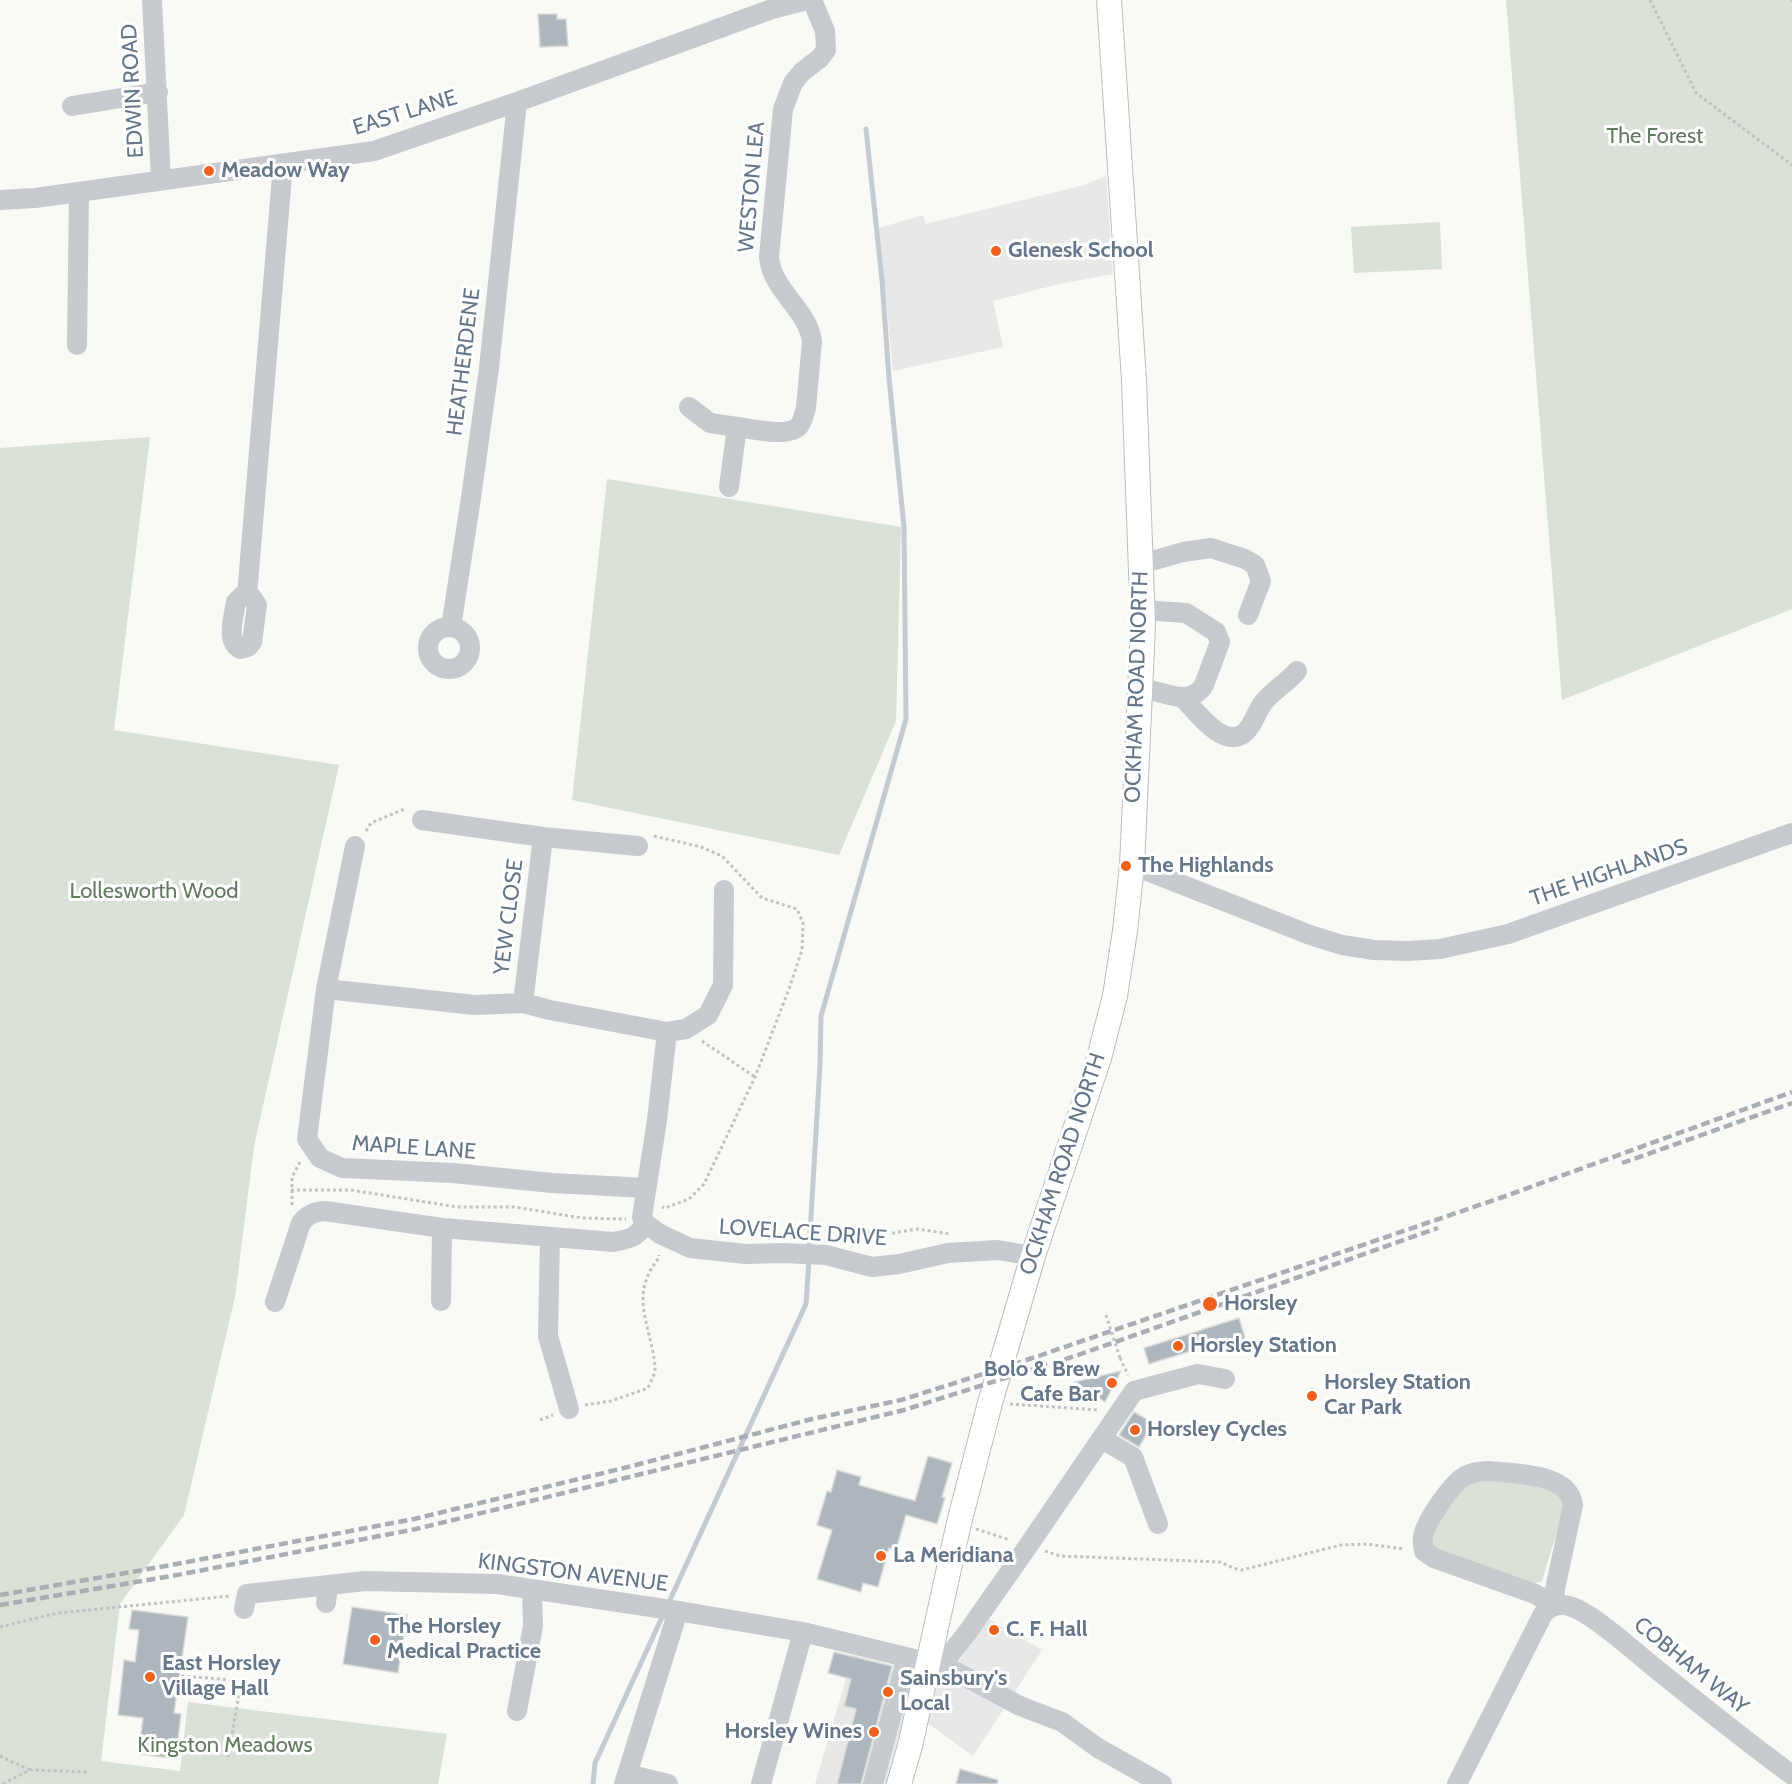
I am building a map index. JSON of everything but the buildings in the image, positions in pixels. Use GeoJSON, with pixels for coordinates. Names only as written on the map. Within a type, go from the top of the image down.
{"type":"FeatureCollection","features":[{"type":"Feature","properties":{"kind":"main road","name":"OCKHAM ROAD NORTH"},"geometry":{"type":"LineString","coordinates":[[899,1784],[910,1746],[925,1662],[937,1622],[959,1523],[1002,1357],[1099,1058],[1115,996],[1132,865],[1143,610],[1134,380],[1108,0]]}},
{"type":"Feature","properties":{"kind":"street","name":"EDWIN ROAD"},"geometry":{"type":"LineString","coordinates":[[152,0],[161,180]]}},
{"type":"Feature","properties":{"kind":"street","name":"EAST LANE"},"geometry":{"type":"LineString","coordinates":[[0,200],[79,192],[375,151],[517,102],[772,5],[807,0]]}},
{"type":"Feature","properties":{"kind":"street","name":"WESTON LEA"},"geometry":{"type":"LineString","coordinates":[[689,407],[710,423],[776,432],[789,432],[798,428],[803,419],[812,341],[810,330],[799,311],[777,283],[769,257],[783,109],[793,83],[826,50],[825,31],[812,0]]}},
{"type":"Feature","properties":{"kind":"street"},"geometry":{"type":"LineString","coordinates":[[72,106],[158,92]]}},
{"type":"Feature","properties":{"kind":"street","name":"HEATHERDENE"},"geometry":{"type":"LineString","coordinates":[[451,627],[487,380],[517,102]]}},
{"type":"Feature","properties":{"kind":"street"},"geometry":{"type":"LineString","coordinates":[[247,595],[283,164]]}},
{"type":"Feature","properties":{"kind":"street"},"geometry":{"type":"LineString","coordinates":[[77,345],[79,192]]}},
{"type":"Feature","properties":{"kind":"street"},"geometry":{"type":"LineString","coordinates":[[729,487],[737,427]]}},
{"type":"Feature","properties":{"kind":"street"},"geometry":{"type":"LineString","coordinates":[[1141,564],[1183,552],[1211,548],[1245,559],[1255,565],[1261,581],[1248,615]]}},
{"type":"Feature","properties":{"kind":"street"},"geometry":{"type":"LineString","coordinates":[[1143,610],[1186,613],[1219,636],[1220,642],[1204,686],[1196,694],[1183,698]]}},
{"type":"Feature","properties":{"kind":"street"},"geometry":{"type":"LineString","coordinates":[[1140,688],[1183,698],[1209,727],[1218,733],[1237,736],[1249,728],[1265,700],[1298,671]]}},
{"type":"Feature","properties":{"kind":"street","name":"YEW CLOSE"},"geometry":{"type":"LineString","coordinates":[[422,820],[543,837],[638,846]]}},
{"type":"Feature","properties":{"kind":"street","name":"THE HIGHLANDS"},"geometry":{"type":"LineString","coordinates":[[1132,865],[1310,935],[1342,945],[1374,950],[1408,951],[1440,948],[1508,934],[1792,833]]}},
{"type":"Feature","properties":{"kind":"street","name":"YEW CLOSE"},"geometry":{"type":"LineString","coordinates":[[523,1003],[543,837]]}},
{"type":"Feature","properties":{"kind":"street"},"geometry":{"type":"LineString","coordinates":[[311,1146],[307,1139],[326,989],[355,846]]}},
{"type":"Feature","properties":{"kind":"street"},"geometry":{"type":"LineString","coordinates":[[326,989],[475,1005],[523,1003],[561,1012],[677,1030],[708,1015],[723,985],[724,890]]}},
{"type":"Feature","properties":{"kind":"street"},"geometry":{"type":"LineString","coordinates":[[275,1302],[301,1223],[307,1215],[324,1211],[442,1228],[550,1238],[613,1242],[631,1239],[640,1233],[657,1120],[677,1030]]}},
{"type":"Feature","properties":{"kind":"street","name":"MAPLE LANE"},"geometry":{"type":"LineString","coordinates":[[311,1146],[320,1158],[342,1168],[453,1173],[552,1183],[645,1210]]}},
{"type":"Feature","properties":{"kind":"street","name":"LOVELACE DRIVE"},"geometry":{"type":"LineString","coordinates":[[645,1210],[660,1234],[690,1248],[746,1254],[821,1255],[872,1267],[899,1264],[948,1253],[998,1250],[1033,1256]]}},
{"type":"Feature","properties":{"kind":"street"},"geometry":{"type":"LineString","coordinates":[[441,1301],[442,1228]]}},
{"type":"Feature","properties":{"kind":"street"},"geometry":{"type":"LineString","coordinates":[[550,1238],[548,1336],[569,1409]]}},
{"type":"Feature","properties":{"kind":"street"},"geometry":{"type":"LineString","coordinates":[[873,1784],[925,1662],[967,1633],[1134,1391],[1198,1374],[1225,1379]]}},
{"type":"Feature","properties":{"kind":"street"},"geometry":{"type":"LineString","coordinates":[[1102,1439],[1133,1457],[1158,1524]]}},
{"type":"Feature","properties":{"kind":"street"},"geometry":{"type":"LineString","coordinates":[[1424,1551],[1422,1539],[1429,1523],[1459,1480],[1472,1472],[1488,1471],[1547,1479],[1565,1488],[1572,1496],[1573,1505],[1555,1589],[1554,1605],[1543,1614],[1457,1784]]}},
{"type":"Feature","properties":{"kind":"street","name":"COBHAM WAY"},"geometry":{"type":"LineString","coordinates":[[1424,1551],[1434,1558],[1535,1594],[1554,1605],[1572,1607],[1589,1617],[1792,1775]]}},
{"type":"Feature","properties":{"kind":"street","name":"KINGSTON AVENUE"},"geometry":{"type":"LineString","coordinates":[[245,1601],[297,1594],[327,1594],[365,1581],[497,1584],[803,1632],[925,1662]]}},
{"type":"Feature","properties":{"kind":"street"},"geometry":{"type":"LineString","coordinates":[[517,1711],[532,1626],[532,1589]]}},
{"type":"Feature","properties":{"kind":"street","name":"KINGSTON AVENUE"},"geometry":{"type":"LineString","coordinates":[[626,1779],[678,1611]]}},
{"type":"Feature","properties":{"kind":"street"},"geometry":{"type":"LineString","coordinates":[[937,1622],[967,1633]]}},
{"type":"Feature","properties":{"kind":"street"},"geometry":{"type":"LineString","coordinates":[[761,1784],[803,1632]]}},
{"type":"Feature","properties":{"kind":"street"},"geometry":{"type":"LineString","coordinates":[[925,1662],[1020,1706],[1062,1722],[1098,1748],[1162,1784]]}},
{"type":"Feature","properties":{"kind":"street"},"geometry":{"type":"LineString","coordinates":[[626,1779],[669,1784]]}},
{"type":"Feature","properties":{"kind":"path"},"geometry":{"type":"LineString","coordinates":[[1650,0],[1696,93],[1792,165]]}},
{"type":"Feature","properties":{"kind":"path"},"geometry":{"type":"LineString","coordinates":[[291,1190],[351,1190],[457,1207],[515,1207],[582,1218],[618,1220],[645,1210],[665,1208],[689,1199],[704,1184],[755,1077],[802,950],[803,923],[797,909],[762,898],[722,856],[701,847],[674,841]]}},
{"type":"Feature","properties":{"kind":"path"},"geometry":{"type":"LineString","coordinates":[[677,1030],[755,1077]]}},
{"type":"Feature","properties":{"kind":"path"},"geometry":{"type":"LineString","coordinates":[[295,1236],[292,1177],[298,1163],[311,1146]]}},
{"type":"Feature","properties":{"kind":"path"},"geometry":{"type":"LineString","coordinates":[[540,1420],[569,1409],[611,1401],[648,1388],[655,1367],[645,1319],[643,1296],[646,1276],[659,1258],[658,1247],[645,1210]]}},
{"type":"Feature","properties":{"kind":"path"},"geometry":{"type":"LineString","coordinates":[[798,1228],[816,1227],[893,1233],[917,1229],[955,1235]]}},
{"type":"Feature","properties":{"kind":"path"},"geometry":{"type":"LineString","coordinates":[[1106,1316],[1120,1358]]}},
{"type":"Feature","properties":{"kind":"path"},"geometry":{"type":"LineString","coordinates":[[990,1403],[1119,1412]]}},
{"type":"Feature","properties":{"kind":"path"},"geometry":{"type":"LineString","coordinates":[[959,1523],[1060,1556],[1220,1562],[1233,1569],[1242,1570],[1341,1545],[1367,1544],[1424,1551]]}},
{"type":"Feature","properties":{"kind":"path"},"geometry":{"type":"LineString","coordinates":[[0,1627],[58,1613],[245,1601]]}},
{"type":"Feature","properties":{"kind":"path"},"geometry":{"type":"LineString","coordinates":[[181,1676],[233,1680]]}},
{"type":"Feature","properties":{"kind":"path"},"geometry":{"type":"LineString","coordinates":[[228,1757],[240,1689]]}},
{"type":"Feature","properties":{"kind":"path"},"geometry":{"type":"LineString","coordinates":[[0,1756],[30,1770],[88,1772]]}},
{"type":"Feature","properties":{"kind":"path"},"geometry":{"type":"LineString","coordinates":[[3,1784],[30,1770]]}},
{"type":"Feature","properties":{"kind":"shaded area","name":"Glenesk School"},"geometry":{"type":"Polygon","coordinates":[[[1106,176],[1113,274],[1059,284],[993,301],[1003,347],[893,371],[879,228],[923,215],[926,224],[1084,185],[1106,176]]]}},
{"type":"Feature","properties":{"kind":"shaded area"},"geometry":{"type":"Polygon","coordinates":[[[989,1619],[1042,1650],[973,1756],[927,1723],[910,1784],[815,1784],[853,1655],[946,1679],[989,1619]]]}},
{"type":"Feature","properties":{"kind":"green space","name":"The Forest"},"geometry":{"type":"Polygon","coordinates":[[[1506,0],[1792,0],[1792,609],[1562,700],[1506,0]]]}},
{"type":"Feature","properties":{"kind":"green space"},"geometry":{"type":"Polygon","coordinates":[[[1440,222],[1442,269],[1354,273],[1351,227],[1440,222]]]}},
{"type":"Feature","properties":{"kind":"green space","name":"Lollesworth Wood"},"geometry":{"type":"Polygon","coordinates":[[[150,437],[114,730],[339,765],[254,1146],[235,1297],[184,1515],[120,1604],[101,1761],[180,1771],[188,1702],[447,1734],[438,1784],[0,1784],[0,448],[150,437]]]}},
{"type":"Feature","properties":{"kind":"green space"},"geometry":{"type":"Polygon","coordinates":[[[607,479],[901,527],[896,721],[839,855],[572,800],[607,479]]]}},
{"type":"Feature","properties":{"kind":"green space"},"geometry":{"type":"Polygon","coordinates":[[[1471,1479],[1551,1485],[1566,1502],[1542,1581],[1533,1584],[1432,1552],[1428,1535],[1442,1509],[1471,1479]]]}},
{"type":"Feature","properties":{"kind":"waterway"},"geometry":{"type":"LineString","coordinates":[[809,1250],[821,1016],[906,719],[904,527],[866,129]]}},
{"type":"Feature","properties":{"kind":"waterway"},"geometry":{"type":"LineString","coordinates":[[593,1784],[595,1763],[806,1304],[809,1259]]}},
{"type":"Feature","properties":{"kind":"railway"},"geometry":{"type":"LineString","coordinates":[[0,1595],[414,1519],[812,1419],[901,1400],[1015,1364],[1503,1197],[1792,1092]]}},
{"type":"Feature","properties":{"kind":"railway"},"geometry":{"type":"LineString","coordinates":[[1622,1163],[1792,1103]]}},
{"type":"Feature","properties":{"kind":"railway"},"geometry":{"type":"LineString","coordinates":[[0,1605],[172,1576],[416,1529],[904,1410],[1078,1355],[1438,1228]]}},
{"type":"Feature","properties":{"kind":"place","name":"Meadow Way"},"geometry":{"type":"Point","coordinates":[209,171]}},
{"type":"Feature","properties":{"kind":"place","name":"Glenesk School"},"geometry":{"type":"Point","coordinates":[996,251]}},
{"type":"Feature","properties":{"kind":"place","name":"The Highlands"},"geometry":{"type":"Point","coordinates":[1126,866]}},
{"type":"Feature","properties":{"kind":"place","name":"Horsley"},"geometry":{"type":"Point","coordinates":[1210,1304]}},
{"type":"Feature","properties":{"kind":"place","name":"Horsley Station"},"geometry":{"type":"Point","coordinates":[1178,1346]}},
{"type":"Feature","properties":{"kind":"place","name":"Bolo & Brew Cafe Bar"},"geometry":{"type":"Point","coordinates":[1112,1383]}},
{"type":"Feature","properties":{"kind":"place","name":"Horsley Station Car Park"},"geometry":{"type":"Point","coordinates":[1312,1396]}},
{"type":"Feature","properties":{"kind":"place","name":"Horsley Cycles"},"geometry":{"type":"Point","coordinates":[1135,1430]}},
{"type":"Feature","properties":{"kind":"place","name":"La Meridiana"},"geometry":{"type":"Point","coordinates":[881,1556]}},
{"type":"Feature","properties":{"kind":"place","name":"C. F. Hall"},"geometry":{"type":"Point","coordinates":[994,1630]}},
{"type":"Feature","properties":{"kind":"place","name":"The Horsley Medical Practice"},"geometry":{"type":"Point","coordinates":[375,1640]}},
{"type":"Feature","properties":{"kind":"place","name":"East Horsley Village Hall"},"geometry":{"type":"Point","coordinates":[150,1677]}},
{"type":"Feature","properties":{"kind":"place","name":"Sainsbury's Local"},"geometry":{"type":"Point","coordinates":[888,1692]}},
{"type":"Feature","properties":{"kind":"place","name":"Horsley Wines"},"geometry":{"type":"Point","coordinates":[874,1732]}},
{"type":"Feature","properties":{"kind":"park label","name":"Kingston Meadows"},"geometry":{"type":"Point","coordinates":[225,1746]}}]}
